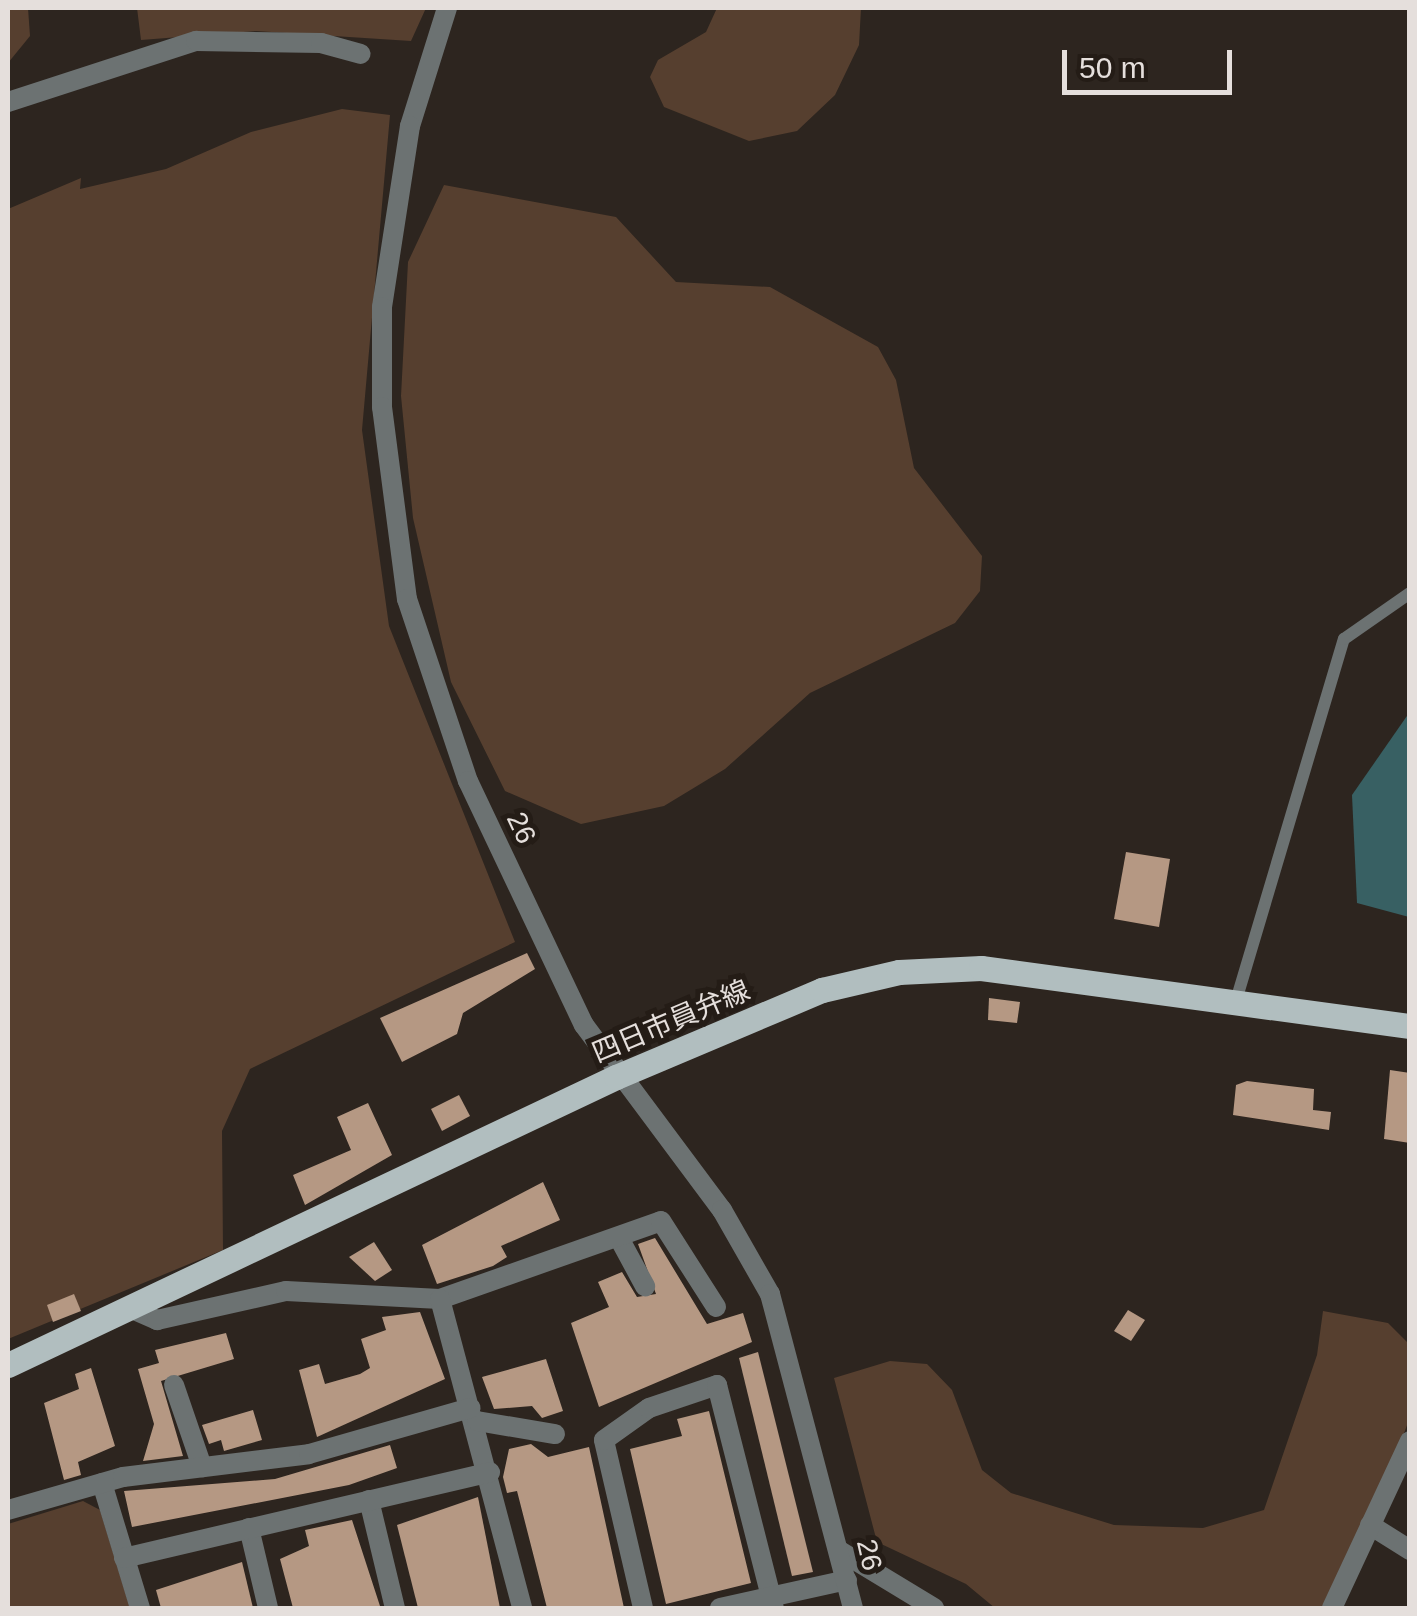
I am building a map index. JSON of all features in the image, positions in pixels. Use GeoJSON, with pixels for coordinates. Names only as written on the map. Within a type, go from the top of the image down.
{"type":"FeatureCollection","features":[{"type":"Feature","properties":{"kind":"main road","name":"四日市員弁線"},"geometry":{"type":"LineString","coordinates":[[8,1365],[616,1076],[822,990],[900,972],[980,968],[1410,1026]]}},
{"type":"Feature","properties":{"kind":"street","name":"26"},"geometry":{"type":"LineString","coordinates":[[447,8],[410,126],[387,244],[380,366],[393,523],[407,599],[468,781],[616,1076],[722,1210],[770,1294],[853,1608]]}},
{"type":"Feature","properties":{"kind":"street"},"geometry":{"type":"LineString","coordinates":[[8,102],[196,41],[321,43],[361,54]]}},
{"type":"Feature","properties":{"kind":"street"},"geometry":{"type":"LineString","coordinates":[[130,1308],[157,1320],[286,1291],[440,1300],[662,1220],[716,1306]]}},
{"type":"Feature","properties":{"kind":"street"},"geometry":{"type":"LineString","coordinates":[[619,1238],[645,1286]]}},
{"type":"Feature","properties":{"kind":"street"},"geometry":{"type":"LineString","coordinates":[[440,1300],[490,1472],[522,1608]]}},
{"type":"Feature","properties":{"kind":"street"},"geometry":{"type":"LineString","coordinates":[[174,1385],[202,1468]]}},
{"type":"Feature","properties":{"kind":"street"},"geometry":{"type":"LineString","coordinates":[[642,1608],[604,1440],[649,1408],[717,1386],[773,1603]]}},
{"type":"Feature","properties":{"kind":"street"},"geometry":{"type":"LineString","coordinates":[[8,1510],[102,1483],[309,1454],[474,1414],[555,1434]]}},
{"type":"Feature","properties":{"kind":"street"},"geometry":{"type":"LineString","coordinates":[[1332,1608],[1410,1441]]}},
{"type":"Feature","properties":{"kind":"street"},"geometry":{"type":"LineString","coordinates":[[124,1558],[490,1472]]}},
{"type":"Feature","properties":{"kind":"street"},"geometry":{"type":"LineString","coordinates":[[102,1483],[140,1608]]}},
{"type":"Feature","properties":{"kind":"street"},"geometry":{"type":"LineString","coordinates":[[370,1500],[395,1608]]}},
{"type":"Feature","properties":{"kind":"street"},"geometry":{"type":"LineString","coordinates":[[1370,1525],[1410,1550]]}},
{"type":"Feature","properties":{"kind":"street"},"geometry":{"type":"LineString","coordinates":[[249,1528],[268,1608]]}},
{"type":"Feature","properties":{"kind":"street"},"geometry":{"type":"LineString","coordinates":[[840,1551],[931,1607]]}},
{"type":"Feature","properties":{"kind":"street"},"geometry":{"type":"LineString","coordinates":[[720,1608],[773,1603],[846,1580]]}},
{"type":"Feature","properties":{"kind":"lane"},"geometry":{"type":"LineString","coordinates":[[1235,1004],[1344,640],[1410,593]]}},
{"type":"Feature","properties":{"kind":"shaded area"},"geometry":{"type":"Polygon","coordinates":[[[8,8],[28,8],[30,36],[8,63],[8,8]]]}},
{"type":"Feature","properties":{"kind":"shaded area"},"geometry":{"type":"Polygon","coordinates":[[[137,8],[426,8],[411,41],[256,31],[141,40],[137,8]]]}},
{"type":"Feature","properties":{"kind":"shaded area"},"geometry":{"type":"Polygon","coordinates":[[[717,8],[861,8],[859,45],[835,95],[797,131],[749,141],[664,107],[650,77],[658,60],[706,32],[717,8]]]}},
{"type":"Feature","properties":{"kind":"shaded area"},"geometry":{"type":"Polygon","coordinates":[[[342,109],[390,115],[362,430],[389,626],[515,942],[250,1069],[222,1131],[223,1250],[8,1339],[8,209],[81,178],[80,189],[166,169],[251,132],[342,109]]]}},
{"type":"Feature","properties":{"kind":"shaded area"},"geometry":{"type":"Polygon","coordinates":[[[444,185],[616,217],[676,282],[770,287],[878,347],[896,380],[914,468],[982,556],[980,591],[955,623],[810,693],[725,769],[664,806],[581,824],[505,791],[451,682],[413,518],[401,396],[408,262],[444,185]]]}},
{"type":"Feature","properties":{"kind":"shaded area"},"geometry":{"type":"Polygon","coordinates":[[[1323,1311],[1388,1323],[1409,1344],[1409,1420],[1338,1608],[995,1608],[966,1584],[877,1542],[834,1378],[890,1361],[927,1364],[952,1390],[982,1470],[1011,1493],[1114,1525],[1203,1528],[1264,1510],[1317,1355],[1323,1311]]]}},
{"type":"Feature","properties":{"kind":"shaded area"},"geometry":{"type":"Polygon","coordinates":[[[83,1501],[100,1510],[130,1608],[8,1608],[8,1524],[83,1501]]]}},
{"type":"Feature","properties":{"kind":"water"},"geometry":{"type":"Polygon","coordinates":[[[1409,713],[1409,917],[1357,903],[1352,795],[1409,713]]]}},
{"type":"Feature","properties":{"kind":"building"},"geometry":{"type":"Polygon","coordinates":[[[1126,852],[1170,859],[1159,927],[1114,919],[1126,852]]]}},
{"type":"Feature","properties":{"kind":"building"},"geometry":{"type":"Polygon","coordinates":[[[527,953],[535,969],[463,1013],[457,1034],[402,1062],[380,1018],[527,953]]]}},
{"type":"Feature","properties":{"kind":"building"},"geometry":{"type":"Polygon","coordinates":[[[989,998],[1020,1002],[1017,1023],[988,1020],[989,998]]]}},
{"type":"Feature","properties":{"kind":"building"},"geometry":{"type":"Polygon","coordinates":[[[1390,1070],[1410,1073],[1410,1143],[1384,1139],[1390,1070]]]}},
{"type":"Feature","properties":{"kind":"building"},"geometry":{"type":"Polygon","coordinates":[[[1247,1081],[1314,1089],[1313,1110],[1331,1112],[1329,1130],[1233,1115],[1236,1085],[1247,1081]]]}},
{"type":"Feature","properties":{"kind":"building"},"geometry":{"type":"Polygon","coordinates":[[[459,1095],[470,1116],[442,1131],[431,1109],[459,1095]]]}},
{"type":"Feature","properties":{"kind":"building"},"geometry":{"type":"Polygon","coordinates":[[[368,1103],[392,1155],[305,1205],[293,1175],[351,1150],[337,1117],[368,1103]]]}},
{"type":"Feature","properties":{"kind":"building"},"geometry":{"type":"Polygon","coordinates":[[[543,1182],[560,1220],[501,1246],[507,1257],[493,1266],[437,1284],[422,1245],[543,1182]]]}},
{"type":"Feature","properties":{"kind":"building"},"geometry":{"type":"Polygon","coordinates":[[[655,1238],[707,1324],[743,1313],[752,1342],[599,1407],[571,1323],[609,1307],[598,1282],[622,1272],[637,1297],[656,1294],[638,1244],[655,1238]]]}},
{"type":"Feature","properties":{"kind":"building"},"geometry":{"type":"Polygon","coordinates":[[[374,1242],[392,1270],[375,1281],[349,1257],[374,1242]]]}},
{"type":"Feature","properties":{"kind":"building"},"geometry":{"type":"Polygon","coordinates":[[[74,1294],[81,1311],[53,1322],[47,1305],[74,1294]]]}},
{"type":"Feature","properties":{"kind":"building"},"geometry":{"type":"Polygon","coordinates":[[[1128,1310],[1145,1320],[1131,1341],[1114,1331],[1128,1310]]]}},
{"type":"Feature","properties":{"kind":"building"},"geometry":{"type":"Polygon","coordinates":[[[420,1312],[445,1379],[317,1437],[299,1370],[319,1364],[325,1384],[360,1374],[370,1368],[361,1339],[386,1330],[382,1317],[420,1312]]]}},
{"type":"Feature","properties":{"kind":"building"},"geometry":{"type":"Polygon","coordinates":[[[226,1333],[234,1359],[161,1381],[183,1456],[143,1461],[154,1424],[138,1369],[159,1363],[155,1350],[226,1333]]]}},
{"type":"Feature","properties":{"kind":"building"},"geometry":{"type":"Polygon","coordinates":[[[758,1352],[813,1572],[792,1576],[739,1358],[758,1352]]]}},
{"type":"Feature","properties":{"kind":"building"},"geometry":{"type":"Polygon","coordinates":[[[546,1359],[563,1411],[542,1418],[532,1406],[494,1409],[482,1377],[546,1359]]]}},
{"type":"Feature","properties":{"kind":"building"},"geometry":{"type":"Polygon","coordinates":[[[91,1368],[115,1446],[78,1462],[81,1475],[64,1480],[44,1403],[79,1389],[75,1374],[91,1368]]]}},
{"type":"Feature","properties":{"kind":"building"},"geometry":{"type":"Polygon","coordinates":[[[253,1410],[262,1440],[224,1451],[221,1440],[209,1444],[202,1425],[253,1410]]]}},
{"type":"Feature","properties":{"kind":"building"},"geometry":{"type":"Polygon","coordinates":[[[709,1411],[751,1583],[666,1604],[630,1449],[682,1436],[677,1419],[709,1411]]]}},
{"type":"Feature","properties":{"kind":"building"},"geometry":{"type":"Polygon","coordinates":[[[531,1444],[548,1457],[589,1447],[624,1608],[547,1608],[517,1491],[507,1493],[503,1477],[509,1449],[531,1444]]]}},
{"type":"Feature","properties":{"kind":"building"},"geometry":{"type":"Polygon","coordinates":[[[390,1445],[397,1468],[349,1485],[132,1527],[124,1491],[275,1479],[390,1445]]]}},
{"type":"Feature","properties":{"kind":"building"},"geometry":{"type":"Polygon","coordinates":[[[478,1497],[500,1608],[418,1608],[397,1525],[478,1497]]]}},
{"type":"Feature","properties":{"kind":"building"},"geometry":{"type":"Polygon","coordinates":[[[352,1520],[380,1606],[293,1608],[280,1559],[309,1546],[305,1530],[352,1520]]]}},
{"type":"Feature","properties":{"kind":"building"},"geometry":{"type":"Polygon","coordinates":[[[242,1562],[253,1608],[161,1608],[156,1590],[242,1562]]]}}]}
